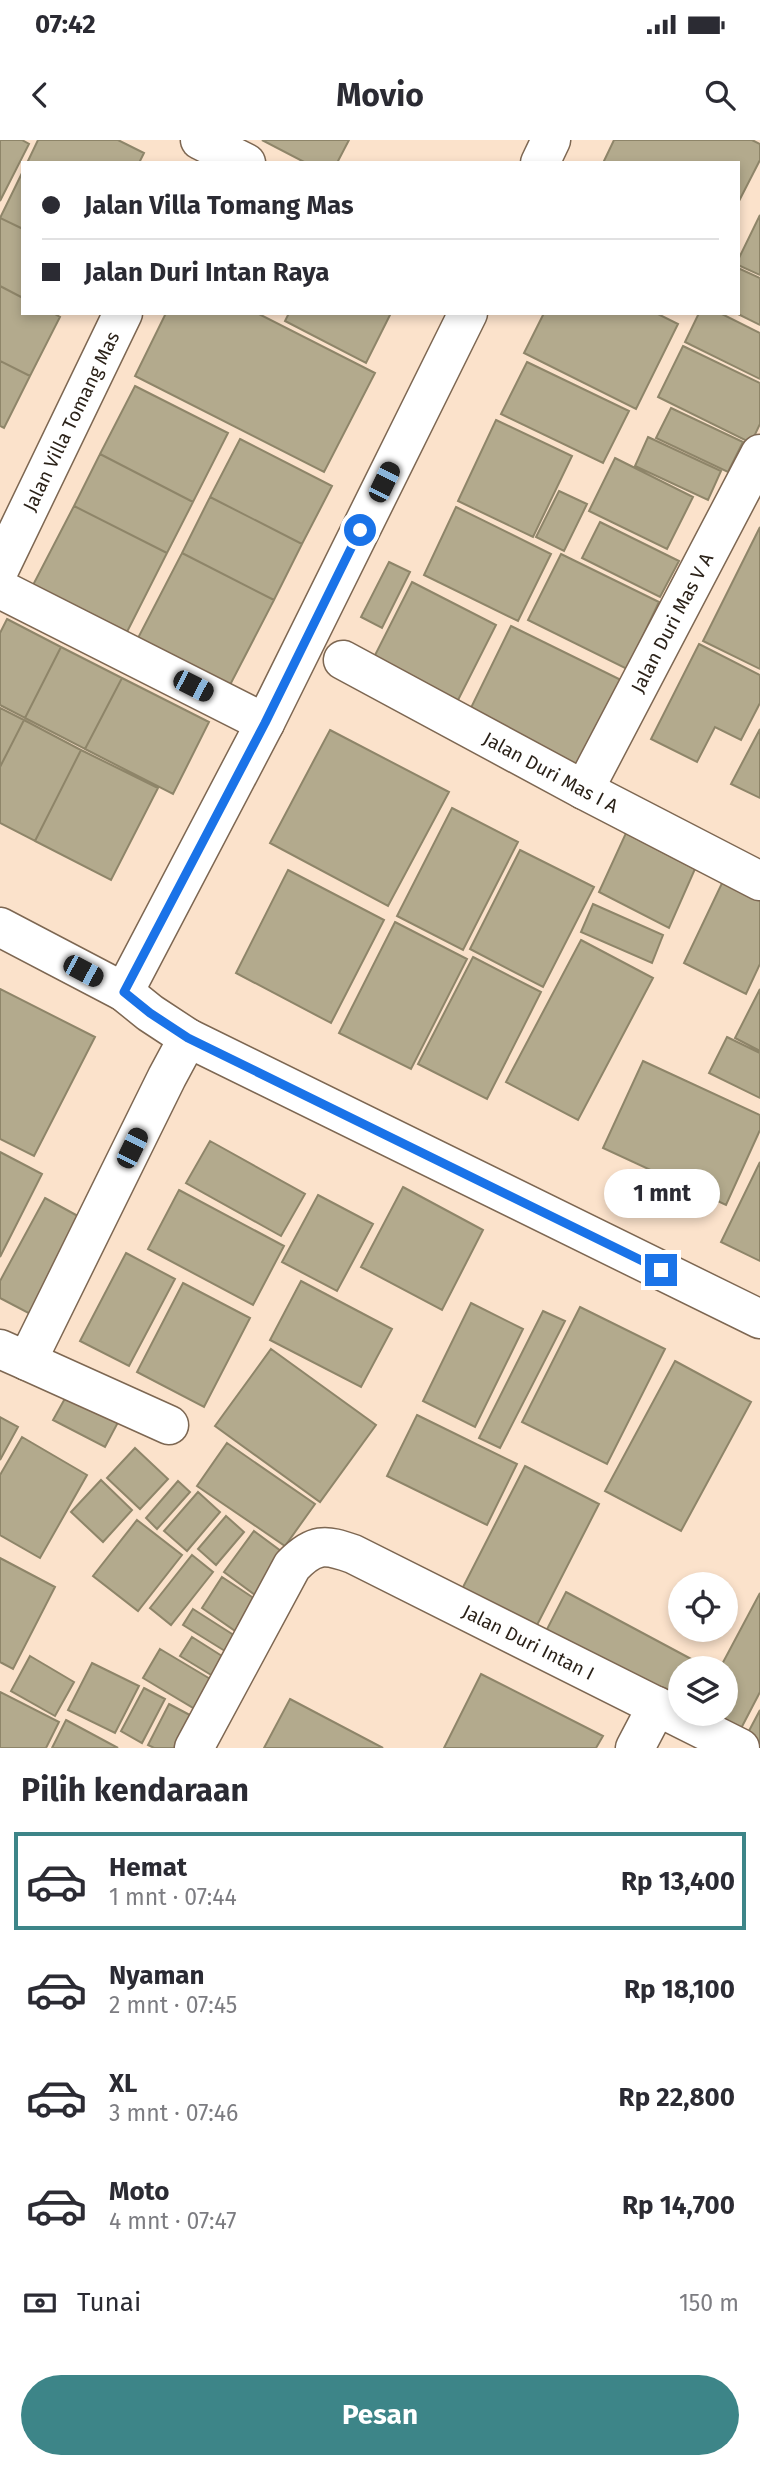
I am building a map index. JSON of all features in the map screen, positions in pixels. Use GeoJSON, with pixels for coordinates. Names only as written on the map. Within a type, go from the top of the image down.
{"type":"FeatureCollection","features":[{"type":"Feature","properties":{"kind":"street"},"geometry":{"type":"LineString","coordinates":[[541,161],[551,140]]}},
{"type":"Feature","properties":{"kind":"street"},"geometry":{"type":"LineString","coordinates":[[201,149],[240,161]]}},
{"type":"Feature","properties":{"kind":"street","name":"Jalan Villa Tomang Mas"},"geometry":{"type":"LineString","coordinates":[[0,568],[123,315]]}},
{"type":"Feature","properties":{"kind":"street"},"geometry":{"type":"LineString","coordinates":[[124,992],[265,723],[467,315]]}},
{"type":"Feature","properties":{"kind":"street","name":"Jalan Duri Mas V A"},"geometry":{"type":"LineString","coordinates":[[584,790],[760,454]]}},
{"type":"Feature","properties":{"kind":"street"},"geometry":{"type":"LineString","coordinates":[[0,589],[265,723]]}},
{"type":"Feature","properties":{"kind":"street","name":"Jalan Duri Mas I A"},"geometry":{"type":"LineString","coordinates":[[343,660],[760,881]]}},
{"type":"Feature","properties":{"kind":"street"},"geometry":{"type":"LineString","coordinates":[[0,927],[124,992],[188,1038],[760,1319]]}},
{"type":"Feature","properties":{"kind":"street"},"geometry":{"type":"LineString","coordinates":[[169,1425],[13,1355],[188,1038]]}},
{"type":"Feature","properties":{"kind":"street","name":"Jalan Duri Intan I"},"geometry":{"type":"LineString","coordinates":[[194,1748],[285,1577],[292,1566],[313,1547],[334,1547],[353,1554],[740,1748]]}},
{"type":"Feature","properties":{"kind":"street"},"geometry":{"type":"LineString","coordinates":[[635,1748],[657,1706]]}},
{"type":"Feature","properties":{"kind":"building"},"geometry":{"type":"Polygon","coordinates":[[[0,140],[22,140],[29,144],[0,201],[0,140]]]}},
{"type":"Feature","properties":{"kind":"building"},"geometry":{"type":"Polygon","coordinates":[[[38,140],[118,140],[144,153],[140,161],[28,161],[38,140]]]}},
{"type":"Feature","properties":{"kind":"building"},"geometry":{"type":"Polygon","coordinates":[[[262,140],[349,140],[338,161],[302,161],[262,140]]]}},
{"type":"Feature","properties":{"kind":"building"},"geometry":{"type":"Polygon","coordinates":[[[614,140],[752,140],[760,144],[760,160],[740,199],[740,161],[604,161],[614,140]]]}},
{"type":"Feature","properties":{"kind":"building"},"geometry":{"type":"Polygon","coordinates":[[[21,175],[21,228],[0,218],[21,175]]]}},
{"type":"Feature","properties":{"kind":"building"},"geometry":{"type":"Polygon","coordinates":[[[760,215],[760,275],[740,266],[740,256],[760,215]]]}},
{"type":"Feature","properties":{"kind":"building"},"geometry":{"type":"Polygon","coordinates":[[[0,218],[21,228],[21,297],[0,286],[0,218]]]}},
{"type":"Feature","properties":{"kind":"building"},"geometry":{"type":"Polygon","coordinates":[[[740,269],[760,278],[760,325],[740,315],[740,269]]]}},
{"type":"Feature","properties":{"kind":"building"},"geometry":{"type":"Polygon","coordinates":[[[0,286],[21,297],[21,315],[60,317],[30,376],[0,361],[0,286]]]}},
{"type":"Feature","properties":{"kind":"building"},"geometry":{"type":"Polygon","coordinates":[[[165,315],[261,315],[375,373],[324,472],[135,376],[165,315]]]}},
{"type":"Feature","properties":{"kind":"building"},"geometry":{"type":"Polygon","coordinates":[[[288,315],[390,315],[366,363],[285,321],[288,315]]]}},
{"type":"Feature","properties":{"kind":"building"},"geometry":{"type":"Polygon","coordinates":[[[543,315],[660,315],[678,324],[636,409],[524,353],[543,315]]]}},
{"type":"Feature","properties":{"kind":"building"},"geometry":{"type":"Polygon","coordinates":[[[698,315],[724,315],[760,333],[760,379],[685,342],[698,315]]]}},
{"type":"Feature","properties":{"kind":"building"},"geometry":{"type":"Polygon","coordinates":[[[683,346],[760,383],[760,424],[751,443],[658,397],[683,346]]]}},
{"type":"Feature","properties":{"kind":"building"},"geometry":{"type":"Polygon","coordinates":[[[0,361],[30,376],[4,428],[0,426],[0,361]]]}},
{"type":"Feature","properties":{"kind":"building"},"geometry":{"type":"Polygon","coordinates":[[[527,362],[629,411],[603,463],[501,414],[527,362]]]}},
{"type":"Feature","properties":{"kind":"building"},"geometry":{"type":"Polygon","coordinates":[[[135,386],[228,433],[193,502],[100,454],[135,386]]]}},
{"type":"Feature","properties":{"kind":"building"},"geometry":{"type":"Polygon","coordinates":[[[671,408],[743,442],[728,472],[656,438],[671,408]]]}},
{"type":"Feature","properties":{"kind":"building"},"geometry":{"type":"Polygon","coordinates":[[[496,420],[572,456],[533,537],[458,501],[496,420]]]}},
{"type":"Feature","properties":{"kind":"building"},"geometry":{"type":"Polygon","coordinates":[[[648,437],[721,471],[708,500],[635,466],[648,437]]]}},
{"type":"Feature","properties":{"kind":"building"},"geometry":{"type":"Polygon","coordinates":[[[240,439],[332,486],[302,544],[210,497],[240,439]]]}},
{"type":"Feature","properties":{"kind":"building"},"geometry":{"type":"Polygon","coordinates":[[[100,454],[193,502],[167,553],[74,506],[100,454]]]}},
{"type":"Feature","properties":{"kind":"building"},"geometry":{"type":"Polygon","coordinates":[[[615,458],[693,497],[667,549],[589,511],[615,458]]]}},
{"type":"Feature","properties":{"kind":"building"},"geometry":{"type":"Polygon","coordinates":[[[559,491],[587,504],[564,551],[536,537],[559,491]]]}},
{"type":"Feature","properties":{"kind":"building"},"geometry":{"type":"Polygon","coordinates":[[[210,497],[302,544],[274,600],[182,553],[210,497]]]}},
{"type":"Feature","properties":{"kind":"building"},"geometry":{"type":"Polygon","coordinates":[[[74,506],[167,553],[127,632],[33,585],[74,506]]]}},
{"type":"Feature","properties":{"kind":"building"},"geometry":{"type":"Polygon","coordinates":[[[456,507],[551,554],[518,621],[424,575],[456,507]]]}},
{"type":"Feature","properties":{"kind":"building"},"geometry":{"type":"Polygon","coordinates":[[[600,522],[679,561],[660,597],[582,558],[600,522]]]}},
{"type":"Feature","properties":{"kind":"building"},"geometry":{"type":"Polygon","coordinates":[[[760,527],[760,669],[703,641],[760,527]]]}},
{"type":"Feature","properties":{"kind":"building"},"geometry":{"type":"Polygon","coordinates":[[[182,553],[274,600],[230,685],[138,638],[182,553]]]}},
{"type":"Feature","properties":{"kind":"building"},"geometry":{"type":"Polygon","coordinates":[[[561,554],[659,602],[627,669],[528,620],[561,554]]]}},
{"type":"Feature","properties":{"kind":"building"},"geometry":{"type":"Polygon","coordinates":[[[389,562],[410,572],[382,628],[361,617],[389,562]]]}},
{"type":"Feature","properties":{"kind":"building"},"geometry":{"type":"Polygon","coordinates":[[[412,582],[496,625],[453,710],[369,667],[412,582]]]}},
{"type":"Feature","properties":{"kind":"building"},"geometry":{"type":"Polygon","coordinates":[[[7,619],[61,647],[25,718],[0,705],[0,633],[7,619]]]}},
{"type":"Feature","properties":{"kind":"building"},"geometry":{"type":"Polygon","coordinates":[[[511,626],[621,680],[576,773],[465,720],[511,626]]]}},
{"type":"Feature","properties":{"kind":"building"},"geometry":{"type":"Polygon","coordinates":[[[699,644],[760,675],[760,703],[741,740],[715,727],[697,762],[651,739],[699,644]]]}},
{"type":"Feature","properties":{"kind":"building"},"geometry":{"type":"Polygon","coordinates":[[[61,647],[122,678],[85,749],[25,718],[61,647]]]}},
{"type":"Feature","properties":{"kind":"building"},"geometry":{"type":"Polygon","coordinates":[[[122,678],[209,722],[173,794],[85,749],[122,678]]]}},
{"type":"Feature","properties":{"kind":"building"},"geometry":{"type":"Polygon","coordinates":[[[0,708],[24,720],[0,767],[0,708]]]}},
{"type":"Feature","properties":{"kind":"building"},"geometry":{"type":"Polygon","coordinates":[[[24,720],[81,750],[35,841],[0,823],[0,767],[24,720]]]}},
{"type":"Feature","properties":{"kind":"building"},"geometry":{"type":"Polygon","coordinates":[[[760,729],[760,798],[731,784],[760,729]]]}},
{"type":"Feature","properties":{"kind":"building"},"geometry":{"type":"Polygon","coordinates":[[[330,730],[449,792],[388,906],[270,843],[330,730]]]}},
{"type":"Feature","properties":{"kind":"building"},"geometry":{"type":"Polygon","coordinates":[[[81,750],[158,788],[111,880],[35,841],[81,750]]]}},
{"type":"Feature","properties":{"kind":"building"},"geometry":{"type":"Polygon","coordinates":[[[452,808],[518,842],[463,950],[397,916],[452,808]]]}},
{"type":"Feature","properties":{"kind":"building"},"geometry":{"type":"Polygon","coordinates":[[[626,833],[695,869],[669,928],[599,892],[626,833]]]}},
{"type":"Feature","properties":{"kind":"building"},"geometry":{"type":"Polygon","coordinates":[[[520,850],[594,887],[543,987],[470,949],[520,850]]]}},
{"type":"Feature","properties":{"kind":"building"},"geometry":{"type":"Polygon","coordinates":[[[288,870],[384,920],[331,1023],[236,973],[288,870]]]}},
{"type":"Feature","properties":{"kind":"building"},"geometry":{"type":"Polygon","coordinates":[[[723,881],[760,899],[760,964],[746,994],[684,963],[723,881]]]}},
{"type":"Feature","properties":{"kind":"building"},"geometry":{"type":"Polygon","coordinates":[[[593,904],[663,935],[652,963],[581,932],[593,904]]]}},
{"type":"Feature","properties":{"kind":"building"},"geometry":{"type":"Polygon","coordinates":[[[395,922],[467,959],[411,1069],[339,1033],[395,922]]]}},
{"type":"Feature","properties":{"kind":"building"},"geometry":{"type":"Polygon","coordinates":[[[581,940],[653,978],[578,1120],[506,1082],[581,940]]]}},
{"type":"Feature","properties":{"kind":"building"},"geometry":{"type":"Polygon","coordinates":[[[473,957],[541,992],[487,1099],[418,1064],[473,957]]]}},
{"type":"Feature","properties":{"kind":"building"},"geometry":{"type":"Polygon","coordinates":[[[0,989],[95,1037],[34,1156],[0,1139],[0,989]]]}},
{"type":"Feature","properties":{"kind":"building"},"geometry":{"type":"Polygon","coordinates":[[[760,989],[760,1051],[735,1038],[760,989]]]}},
{"type":"Feature","properties":{"kind":"building"},"geometry":{"type":"Polygon","coordinates":[[[727,1037],[760,1053],[760,1098],[709,1073],[727,1037]]]}},
{"type":"Feature","properties":{"kind":"building"},"geometry":{"type":"Polygon","coordinates":[[[643,1061],[760,1115],[760,1130],[726,1205],[603,1148],[643,1061]]]}},
{"type":"Feature","properties":{"kind":"building"},"geometry":{"type":"Polygon","coordinates":[[[210,1141],[305,1194],[281,1236],[186,1183],[210,1141]]]}},
{"type":"Feature","properties":{"kind":"building"},"geometry":{"type":"Polygon","coordinates":[[[0,1152],[42,1174],[0,1257],[0,1152]]]}},
{"type":"Feature","properties":{"kind":"building"},"geometry":{"type":"Polygon","coordinates":[[[760,1162],[760,1261],[721,1242],[760,1162]]]}},
{"type":"Feature","properties":{"kind":"building"},"geometry":{"type":"Polygon","coordinates":[[[403,1187],[483,1230],[442,1310],[361,1267],[403,1187]]]}},
{"type":"Feature","properties":{"kind":"building"},"geometry":{"type":"Polygon","coordinates":[[[179,1190],[284,1246],[253,1305],[148,1249],[179,1190]]]}},
{"type":"Feature","properties":{"kind":"building"},"geometry":{"type":"Polygon","coordinates":[[[318,1195],[373,1224],[337,1291],[282,1262],[318,1195]]]}},
{"type":"Feature","properties":{"kind":"building"},"geometry":{"type":"Polygon","coordinates":[[[45,1198],[87,1221],[36,1317],[0,1298],[0,1281],[45,1198]]]}},
{"type":"Feature","properties":{"kind":"building"},"geometry":{"type":"Polygon","coordinates":[[[126,1253],[175,1279],[129,1366],[80,1341],[126,1253]]]}},
{"type":"Feature","properties":{"kind":"building"},"geometry":{"type":"Polygon","coordinates":[[[301,1281],[392,1329],[361,1387],[270,1340],[301,1281]]]}},
{"type":"Feature","properties":{"kind":"building"},"geometry":{"type":"Polygon","coordinates":[[[183,1283],[250,1318],[204,1407],[137,1372],[183,1283]]]}},
{"type":"Feature","properties":{"kind":"building"},"geometry":{"type":"Polygon","coordinates":[[[471,1303],[523,1329],[475,1427],[423,1401],[471,1303]]]}},
{"type":"Feature","properties":{"kind":"building"},"geometry":{"type":"Polygon","coordinates":[[[580,1307],[665,1349],[607,1464],[522,1422],[580,1307]]]}},
{"type":"Feature","properties":{"kind":"building"},"geometry":{"type":"Polygon","coordinates":[[[543,1311],[565,1321],[500,1448],[479,1438],[543,1311]]]}},
{"type":"Feature","properties":{"kind":"building"},"geometry":{"type":"Polygon","coordinates":[[[271,1349],[376,1425],[320,1502],[215,1426],[271,1349]]]}},
{"type":"Feature","properties":{"kind":"building"},"geometry":{"type":"Polygon","coordinates":[[[675,1361],[751,1402],[681,1531],[605,1491],[675,1361]]]}},
{"type":"Feature","properties":{"kind":"building"},"geometry":{"type":"Polygon","coordinates":[[[73,1384],[124,1411],[105,1447],[53,1420],[73,1384]]]}},
{"type":"Feature","properties":{"kind":"building"},"geometry":{"type":"Polygon","coordinates":[[[417,1415],[517,1464],[487,1525],[387,1476],[417,1415]]]}},
{"type":"Feature","properties":{"kind":"building"},"geometry":{"type":"Polygon","coordinates":[[[0,1417],[18,1427],[0,1460],[0,1417]]]}},
{"type":"Feature","properties":{"kind":"building"},"geometry":{"type":"Polygon","coordinates":[[[22,1437],[87,1475],[40,1558],[0,1535],[0,1475],[22,1437]]]}},
{"type":"Feature","properties":{"kind":"building"},"geometry":{"type":"Polygon","coordinates":[[[227,1443],[315,1504],[285,1546],[197,1486],[227,1443]]]}},
{"type":"Feature","properties":{"kind":"building"},"geometry":{"type":"Polygon","coordinates":[[[135,1448],[168,1479],[140,1509],[107,1478],[135,1448]]]}},
{"type":"Feature","properties":{"kind":"building"},"geometry":{"type":"Polygon","coordinates":[[[525,1466],[599,1504],[535,1629],[461,1591],[525,1466]]]}},
{"type":"Feature","properties":{"kind":"building"},"geometry":{"type":"Polygon","coordinates":[[[101,1480],[132,1510],[103,1542],[71,1512],[101,1480]]]}},
{"type":"Feature","properties":{"kind":"building"},"geometry":{"type":"Polygon","coordinates":[[[178,1481],[190,1492],[157,1529],[146,1518],[178,1481]]]}},
{"type":"Feature","properties":{"kind":"building"},"geometry":{"type":"Polygon","coordinates":[[[198,1492],[220,1512],[187,1551],[164,1531],[198,1492]]]}},
{"type":"Feature","properties":{"kind":"building"},"geometry":{"type":"Polygon","coordinates":[[[226,1516],[244,1532],[216,1565],[198,1549],[226,1516]]]}},
{"type":"Feature","properties":{"kind":"building"},"geometry":{"type":"Polygon","coordinates":[[[137,1520],[182,1555],[138,1611],[93,1576],[137,1520]]]}},
{"type":"Feature","properties":{"kind":"building"},"geometry":{"type":"Polygon","coordinates":[[[254,1531],[289,1557],[259,1598],[224,1572],[254,1531]]]}},
{"type":"Feature","properties":{"kind":"building"},"geometry":{"type":"Polygon","coordinates":[[[192,1555],[213,1572],[171,1625],[150,1608],[192,1555]]]}},
{"type":"Feature","properties":{"kind":"building"},"geometry":{"type":"Polygon","coordinates":[[[0,1558],[55,1587],[13,1669],[0,1662],[0,1558]]]}},
{"type":"Feature","properties":{"kind":"building"},"geometry":{"type":"Polygon","coordinates":[[[222,1577],[261,1603],[241,1635],[202,1608],[222,1577]]]}},
{"type":"Feature","properties":{"kind":"building"},"geometry":{"type":"Polygon","coordinates":[[[566,1592],[686,1656],[668,1656],[668,1706],[542,1639],[566,1592]]]}},
{"type":"Feature","properties":{"kind":"building"},"geometry":{"type":"Polygon","coordinates":[[[760,1593],[760,1692],[736,1738],[717,1726],[738,1726],[738,1656],[726,1656],[734,1642],[738,1642],[738,1634],[760,1593]]]}},
{"type":"Feature","properties":{"kind":"building"},"geometry":{"type":"Polygon","coordinates":[[[193,1609],[243,1641],[233,1656],[183,1625],[193,1609]]]}},
{"type":"Feature","properties":{"kind":"building"},"geometry":{"type":"Polygon","coordinates":[[[192,1637],[233,1663],[221,1681],[180,1656],[192,1637]]]}},
{"type":"Feature","properties":{"kind":"building"},"geometry":{"type":"Polygon","coordinates":[[[160,1649],[222,1686],[205,1715],[143,1678],[160,1649]]]}},
{"type":"Feature","properties":{"kind":"building"},"geometry":{"type":"Polygon","coordinates":[[[30,1656],[74,1682],[55,1716],[11,1691],[30,1656]]]}},
{"type":"Feature","properties":{"kind":"building"},"geometry":{"type":"Polygon","coordinates":[[[92,1663],[139,1686],[115,1733],[68,1710],[92,1663]]]}},
{"type":"Feature","properties":{"kind":"building"},"geometry":{"type":"Polygon","coordinates":[[[481,1674],[603,1736],[596,1748],[444,1748],[481,1674]]]}},
{"type":"Feature","properties":{"kind":"building"},"geometry":{"type":"Polygon","coordinates":[[[144,1688],[165,1699],[142,1743],[121,1731],[144,1688]]]}},
{"type":"Feature","properties":{"kind":"building"},"geometry":{"type":"Polygon","coordinates":[[[0,1692],[59,1722],[46,1748],[0,1748],[0,1692]]]}},
{"type":"Feature","properties":{"kind":"building"},"geometry":{"type":"Polygon","coordinates":[[[290,1699],[383,1748],[264,1748],[290,1699]]]}},
{"type":"Feature","properties":{"kind":"building"},"geometry":{"type":"Polygon","coordinates":[[[169,1704],[205,1723],[192,1748],[154,1748],[148,1745],[169,1704]]]}},
{"type":"Feature","properties":{"kind":"building"},"geometry":{"type":"Polygon","coordinates":[[[760,1710],[760,1748],[754,1748],[743,1742],[760,1710]]]}},
{"type":"Feature","properties":{"kind":"building"},"geometry":{"type":"Polygon","coordinates":[[[66,1720],[118,1748],[52,1748],[66,1720]]]}},
{"type":"Feature","properties":{"kind":"route"},"geometry":{"type":"LineString","coordinates":[[360,530],[265,723],[124,992],[188,1038],[661,1270]]}}]}
